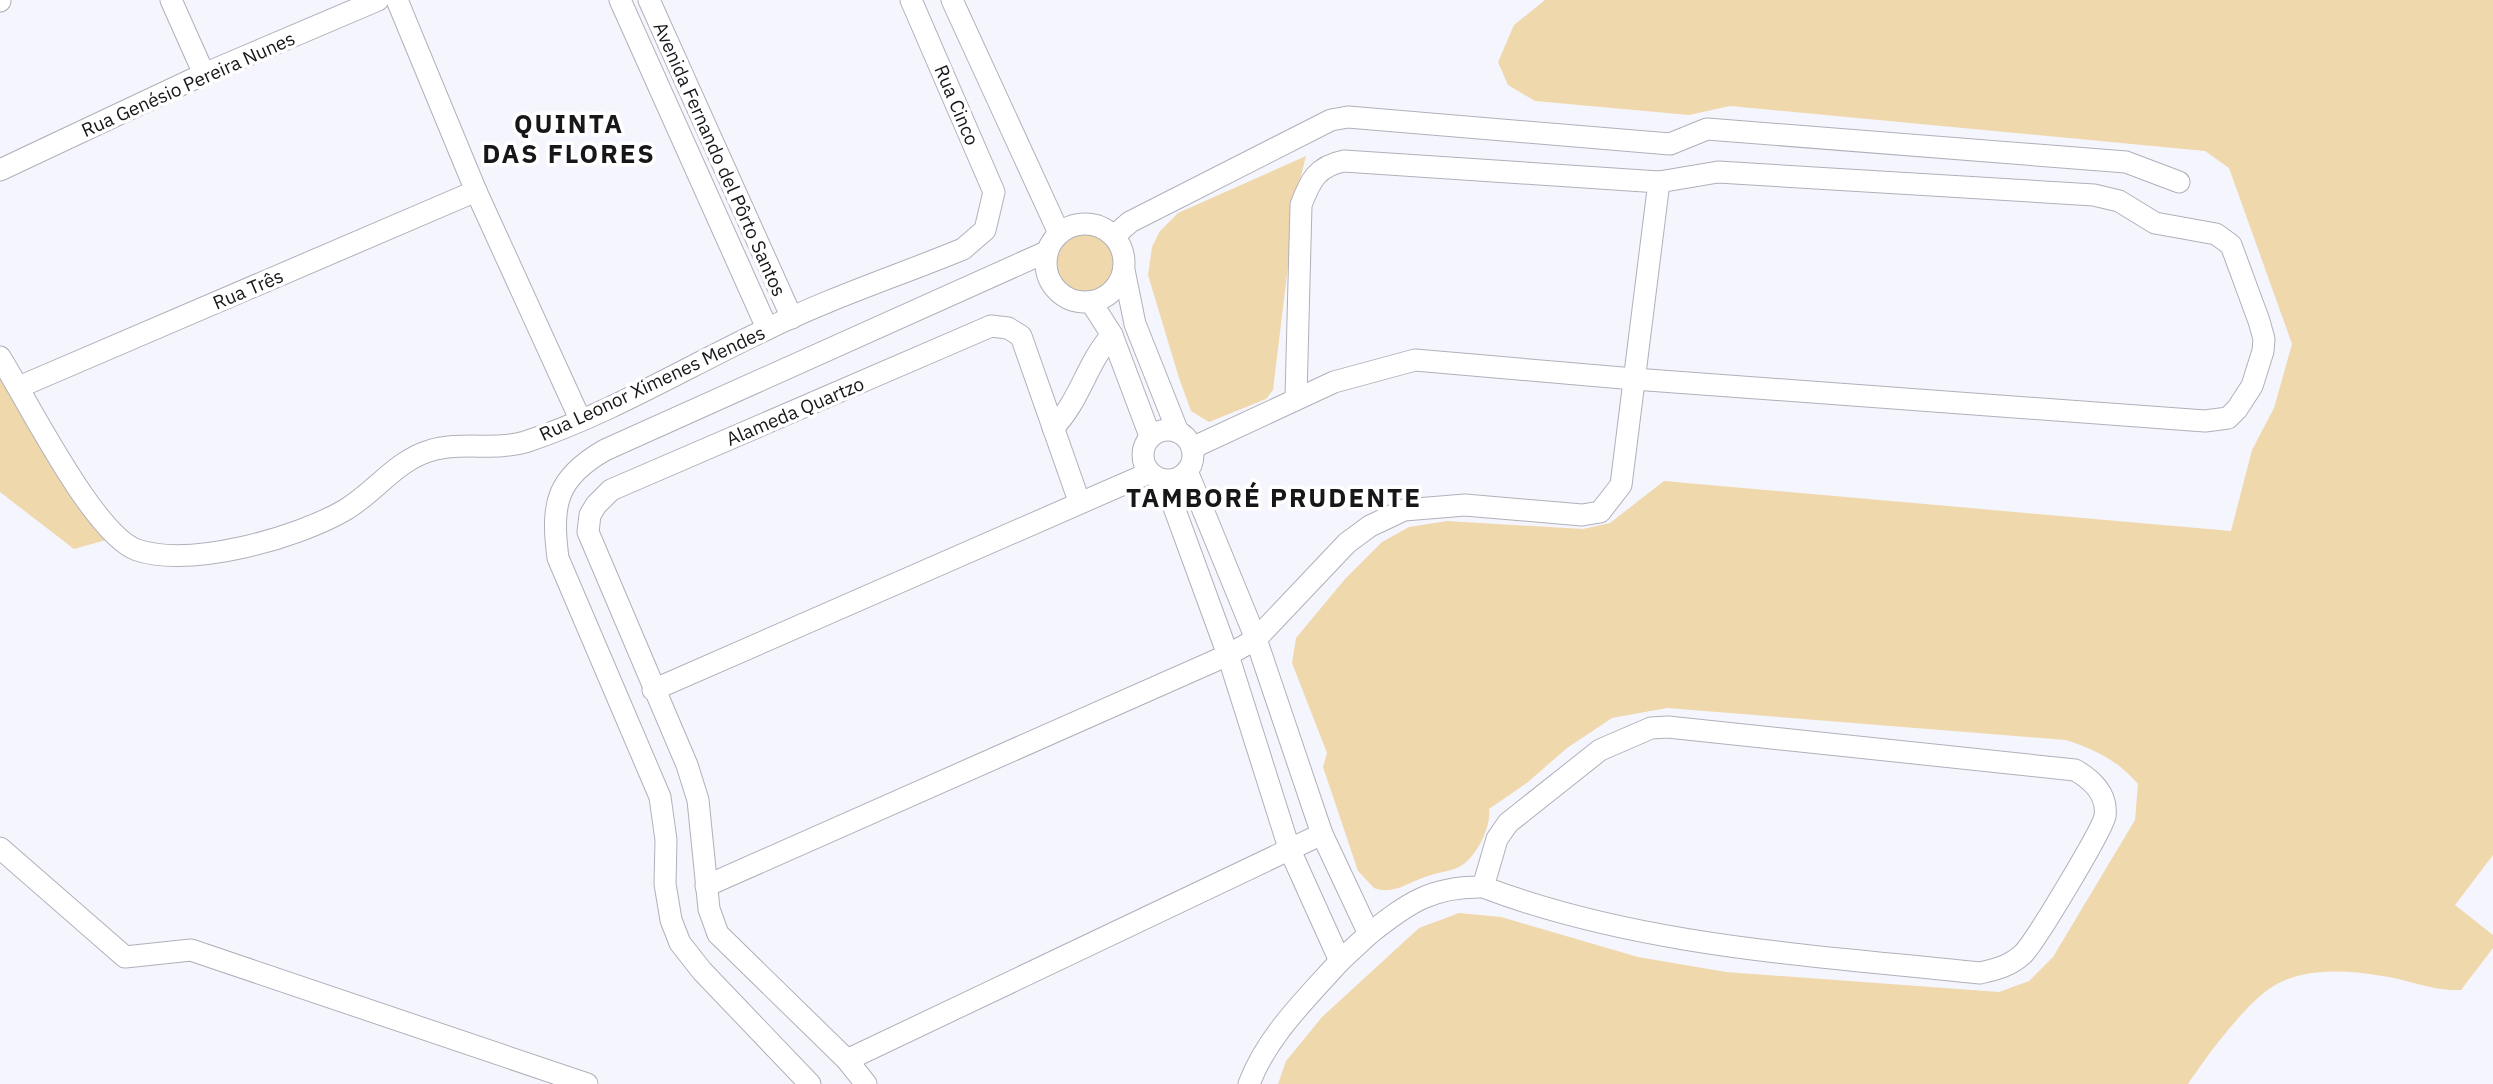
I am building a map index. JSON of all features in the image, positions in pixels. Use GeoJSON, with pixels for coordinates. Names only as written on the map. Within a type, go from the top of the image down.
{"type":"FeatureCollection","features":[{"type":"Feature","properties":{"kind":"street"},"geometry":{"type":"LineString","coordinates":[[171,0],[204,74]]}},
{"type":"Feature","properties":{"kind":"street","name":"Rua Genésio Pereira Nunes"},"geometry":{"type":"LineString","coordinates":[[0,170],[204,74],[378,0]]}},
{"type":"Feature","properties":{"kind":"street"},"geometry":{"type":"LineString","coordinates":[[397,0],[477,191],[580,419]]}},
{"type":"Feature","properties":{"kind":"street","name":"Avenida Fernando del Pôrto Santos"},"geometry":{"type":"LineString","coordinates":[[620,0],[767,328]]}},
{"type":"Feature","properties":{"kind":"street","name":"Avenida Fernando del Pôrto Santos"},"geometry":{"type":"LineString","coordinates":[[649,0],[792,318]]}},
{"type":"Feature","properties":{"kind":"street","name":"Rua Cinco"},"geometry":{"type":"LineString","coordinates":[[911,0],[994,192],[992,211]]}},
{"type":"Feature","properties":{"kind":"street"},"geometry":{"type":"LineString","coordinates":[[952,0],[1059,233]]}},
{"type":"Feature","properties":{"kind":"street"},"geometry":{"type":"LineString","coordinates":[[1114,236],[1130,222],[1331,120],[1348,117],[1670,145],[1707,129],[1748,132],[2126,162],[2179,182]]}},
{"type":"Feature","properties":{"kind":"street"},"geometry":{"type":"LineString","coordinates":[[1192,448],[1296,397],[1334,382],[1415,360],[2205,421],[2228,418],[2252,386],[2263,351],[2262,330],[2231,245],[2208,231],[2155,223],[2119,201],[2094,195],[1718,172],[1659,182],[1344,161],[1329,164],[1309,183],[1301,205],[1296,397]]}},
{"type":"Feature","properties":{"kind":"street"},"geometry":{"type":"LineString","coordinates":[[706,886],[1228,655],[1256,639],[1347,543],[1370,526],[1404,510],[1465,505],[1582,515],[1600,512],[1621,485],[1659,182]]}},
{"type":"Feature","properties":{"kind":"street","name":"Rua Três"},"geometry":{"type":"LineString","coordinates":[[19,387],[477,191]]}},
{"type":"Feature","properties":{"kind":"street","name":"Rua Leonor Ximenes Mendes"},"geometry":{"type":"LineString","coordinates":[[19,387],[93,513],[115,537],[137,550],[169,553],[226,552],[285,536],[346,510],[407,462],[428,451],[522,443],[580,419],[767,328],[963,249],[985,230],[992,211]]}},
{"type":"Feature","properties":{"kind":"street"},"geometry":{"type":"LineString","coordinates":[[810,1084],[702,971],[680,943],[671,920],[665,884],[666,840],[660,797],[558,558],[554,526],[557,505],[567,482],[579,465],[605,450],[1046,253],[1059,233],[1081,224],[1104,229],[1114,236],[1124,258],[1135,324],[1178,432],[1192,448],[1193,456],[1187,471],[1181,477],[1157,476],[1079,501],[653,690],[698,800],[709,909],[718,934],[847,1060],[866,1084]]}},
{"type":"Feature","properties":{"kind":"street"},"geometry":{"type":"LineString","coordinates":[[1046,253],[1048,278],[1055,289],[1078,302],[1091,302],[1113,291],[1124,270]]}},
{"type":"Feature","properties":{"kind":"street"},"geometry":{"type":"LineString","coordinates":[[1091,302],[1112,335],[1150,436]]}},
{"type":"Feature","properties":{"kind":"street","name":"Alameda Quartzo"},"geometry":{"type":"LineString","coordinates":[[653,690],[588,532],[596,505],[611,490],[991,326],[1008,328],[1021,336],[1079,501]]}},
{"type":"Feature","properties":{"kind":"street"},"geometry":{"type":"LineString","coordinates":[[1054,428],[1065,417],[1099,349],[1112,335]]}},
{"type":"Feature","properties":{"kind":"street"},"geometry":{"type":"LineString","coordinates":[[0,357],[19,387]]}},
{"type":"Feature","properties":{"kind":"street"},"geometry":{"type":"LineString","coordinates":[[1178,432],[1163,430],[1150,436],[1142,454],[1157,476],[1228,655],[1289,848],[1340,961]]}},
{"type":"Feature","properties":{"kind":"street"},"geometry":{"type":"LineString","coordinates":[[1187,471],[1256,639],[1322,834],[1369,934]]}},
{"type":"Feature","properties":{"kind":"street"},"geometry":{"type":"LineString","coordinates":[[1249,1084],[1257,1063],[1275,1035],[1340,961],[1408,904],[1436,891],[1458,886],[1483,887],[1594,921],[1683,941],[1980,973],[2005,967],[2025,952],[2095,838],[2105,816],[2103,797],[2091,779],[2075,770],[1668,727],[1651,728],[1600,750],[1550,793],[1508,823],[1497,839],[1483,887]]}},
{"type":"Feature","properties":{"kind":"street"},"geometry":{"type":"LineString","coordinates":[[847,1060],[1322,834]]}},
{"type":"Feature","properties":{"kind":"street"},"geometry":{"type":"LineString","coordinates":[[0,848],[125,957],[191,950],[587,1084]]}},
{"type":"Feature","properties":{"kind":"shaded area"},"geometry":{"type":"Polygon","coordinates":[[[1545,0],[2493,0],[2493,855],[2455,905],[2493,935],[2493,948],[2461,990],[2439,989],[2369,974],[2326,972],[2297,976],[2261,995],[2215,1046],[2188,1084],[1278,1084],[1286,1061],[1322,1017],[1419,928],[1459,913],[1501,917],[1638,957],[1726,972],[1999,992],[2029,981],[2053,957],[2135,820],[2138,784],[2122,768],[2105,757],[2066,740],[1667,708],[1612,718],[1567,748],[1528,782],[1489,809],[1488,824],[1481,842],[1464,864],[1394,889],[1374,888],[1358,871],[1323,767],[1327,753],[1292,663],[1296,638],[1345,579],[1382,542],[1409,527],[1447,521],[1583,529],[1610,523],[1664,481],[2231,531],[2252,450],[2274,408],[2292,344],[2229,168],[2205,151],[1730,106],[1689,115],[1535,101],[1508,85],[1498,62],[1514,25],[1545,0]]]}},
{"type":"Feature","properties":{"kind":"shaded area"},"geometry":{"type":"Polygon","coordinates":[[[1306,156],[1297,192],[1273,390],[1266,399],[1209,422],[1191,411],[1179,378],[1148,275],[1152,247],[1160,231],[1178,213],[1306,156]]]}},
{"type":"Feature","properties":{"kind":"shaded area"},"geometry":{"type":"Polygon","coordinates":[[[1085,232],[1097,234],[1107,241],[1114,251],[1114,275],[1107,285],[1097,292],[1085,294],[1073,292],[1063,285],[1056,275],[1054,263],[1056,251],[1063,241],[1073,234],[1085,232]]]}},
{"type":"Feature","properties":{"kind":"shaded area"},"geometry":{"type":"Polygon","coordinates":[[[0,372],[106,540],[74,549],[0,492],[0,372]]]}},
{"type":"Feature","properties":{"kind":"district","name":"QUINTA DAS FLORES"},"geometry":{"type":"Point","coordinates":[569,138]}},
{"type":"Feature","properties":{"kind":"district","name":"TAMBORÉ PRUDENTE"},"geometry":{"type":"Point","coordinates":[1274,497]}}]}
